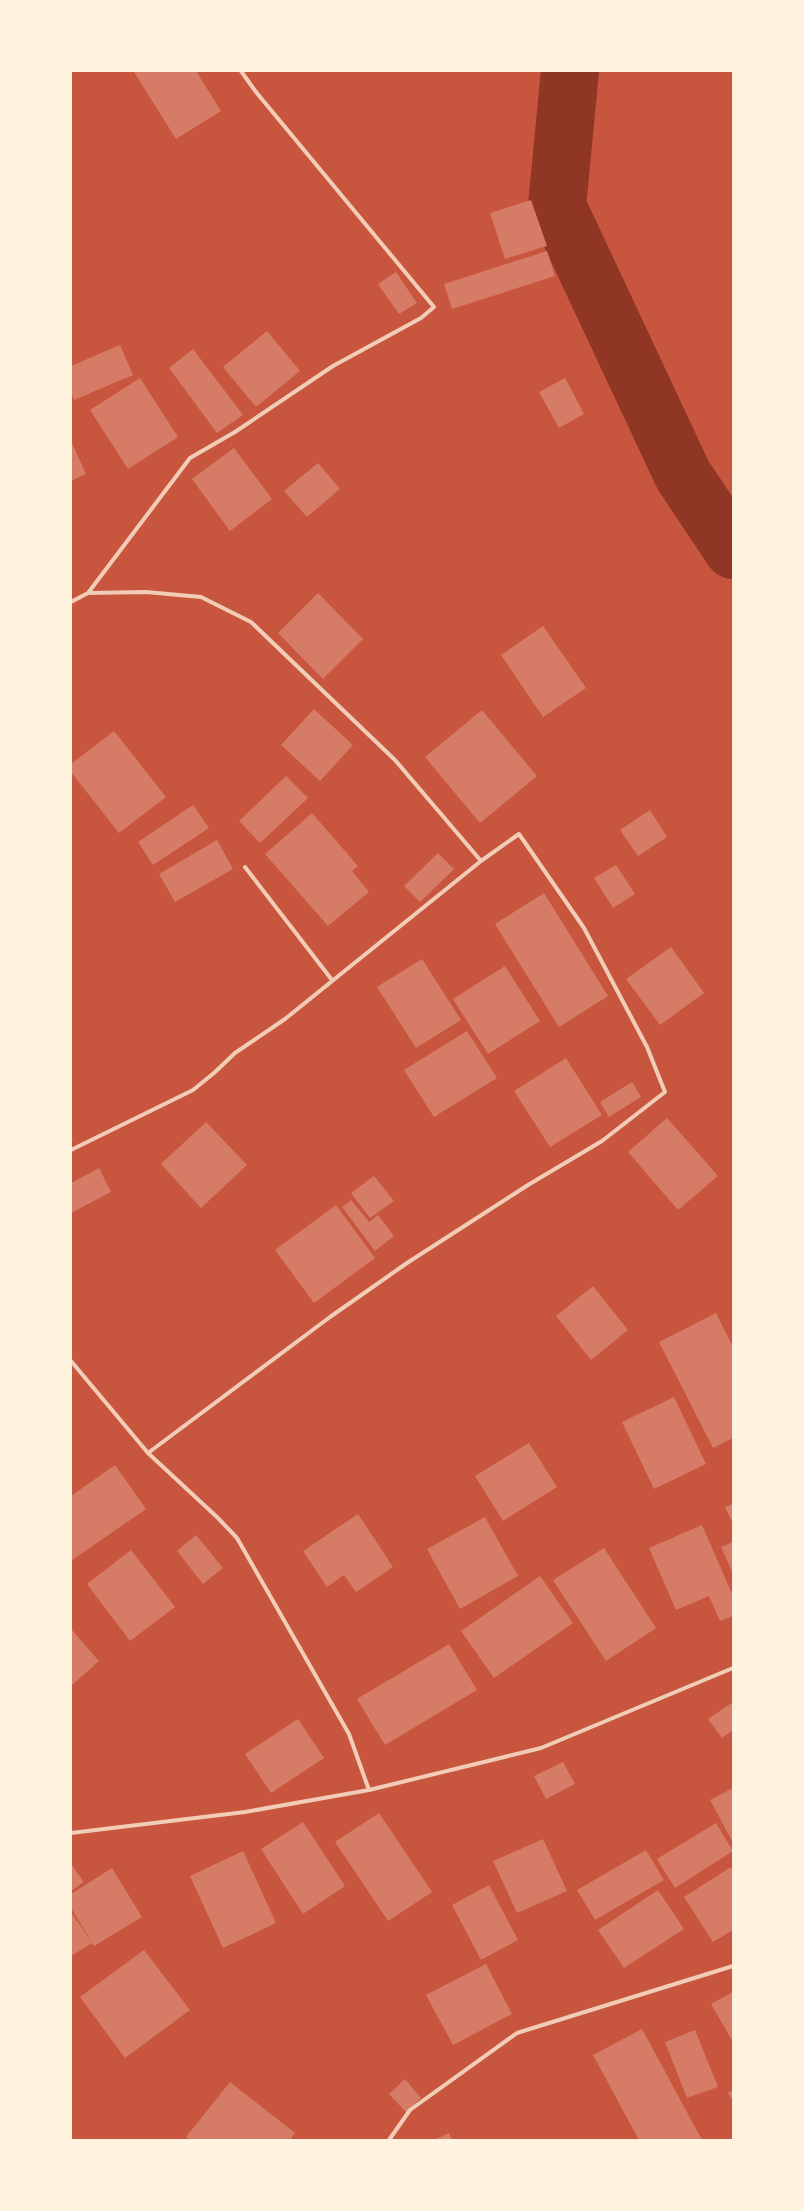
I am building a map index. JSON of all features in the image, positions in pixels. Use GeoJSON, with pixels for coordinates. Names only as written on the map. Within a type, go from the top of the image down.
{"type":"FeatureCollection","features":[{"type":"Feature","properties":{"kind":"street"},"geometry":{"type":"LineString","coordinates":[[71,602],[88,593],[190,458],[235,432],[333,366],[421,318],[434,307],[266,104],[241,71]]}},
{"type":"Feature","properties":{"kind":"street"},"geometry":{"type":"LineString","coordinates":[[88,593],[146,592],[201,596],[251,622],[395,760],[481,861]]}},
{"type":"Feature","properties":{"kind":"street"},"geometry":{"type":"LineString","coordinates":[[71,1150],[192,1090],[214,1073],[235,1052],[285,1019],[481,861],[519,834],[584,928],[648,1047],[665,1092],[602,1141],[528,1185],[407,1263],[330,1317],[148,1453]]}},
{"type":"Feature","properties":{"kind":"street"},"geometry":{"type":"LineString","coordinates":[[245,867],[332,980]]}},
{"type":"Feature","properties":{"kind":"street"},"geometry":{"type":"LineString","coordinates":[[71,1361],[148,1453],[218,1518],[237,1538],[349,1734],[369,1790]]}},
{"type":"Feature","properties":{"kind":"street"},"geometry":{"type":"LineString","coordinates":[[71,1833],[245,1812],[369,1790],[541,1748],[733,1668]]}},
{"type":"Feature","properties":{"kind":"street"},"geometry":{"type":"LineString","coordinates":[[389,2140],[410,2110],[517,2033],[733,1966]]}},
{"type":"Feature","properties":{"kind":"building"},"geometry":{"type":"Polygon","coordinates":[[[196,71],[221,111],[176,139],[134,72],[196,71]]]}},
{"type":"Feature","properties":{"kind":"building"},"geometry":{"type":"Polygon","coordinates":[[[531,200],[547,246],[505,259],[490,213],[531,200]]]}},
{"type":"Feature","properties":{"kind":"building"},"geometry":{"type":"Polygon","coordinates":[[[547,251],[555,276],[452,309],[444,284],[547,251]]]}},
{"type":"Feature","properties":{"kind":"building"},"geometry":{"type":"Polygon","coordinates":[[[396,272],[417,303],[399,314],[378,284],[396,272]]]}},
{"type":"Feature","properties":{"kind":"building"},"geometry":{"type":"Polygon","coordinates":[[[267,331],[300,371],[256,407],[223,367],[267,331]]]}},
{"type":"Feature","properties":{"kind":"building"},"geometry":{"type":"Polygon","coordinates":[[[120,345],[133,375],[74,400],[71,392],[71,366],[120,345]]]}},
{"type":"Feature","properties":{"kind":"building"},"geometry":{"type":"Polygon","coordinates":[[[193,349],[243,415],[217,433],[169,368],[193,349]]]}},
{"type":"Feature","properties":{"kind":"building"},"geometry":{"type":"Polygon","coordinates":[[[140,378],[178,437],[128,469],[90,410],[140,378]]]}},
{"type":"Feature","properties":{"kind":"building"},"geometry":{"type":"Polygon","coordinates":[[[565,378],[584,414],[559,428],[539,392],[565,378]]]}},
{"type":"Feature","properties":{"kind":"building"},"geometry":{"type":"Polygon","coordinates":[[[71,441],[86,474],[71,481],[71,441]]]}},
{"type":"Feature","properties":{"kind":"building"},"geometry":{"type":"Polygon","coordinates":[[[234,448],[272,499],[230,531],[192,479],[234,448]]]}},
{"type":"Feature","properties":{"kind":"building"},"geometry":{"type":"Polygon","coordinates":[[[318,463],[340,489],[307,517],[284,491],[318,463]]]}},
{"type":"Feature","properties":{"kind":"building"},"geometry":{"type":"Polygon","coordinates":[[[318,593],[363,639],[323,679],[278,633],[318,593]]]}},
{"type":"Feature","properties":{"kind":"building"},"geometry":{"type":"Polygon","coordinates":[[[543,626],[586,688],[543,717],[501,655],[543,626]]]}},
{"type":"Feature","properties":{"kind":"building"},"geometry":{"type":"Polygon","coordinates":[[[314,709],[353,745],[320,781],[281,745],[314,709]]]}},
{"type":"Feature","properties":{"kind":"building"},"geometry":{"type":"Polygon","coordinates":[[[482,710],[537,776],[480,823],[425,757],[482,710]]]}},
{"type":"Feature","properties":{"kind":"building"},"geometry":{"type":"Polygon","coordinates":[[[114,731],[166,797],[119,833],[71,772],[71,764],[114,731]]]}},
{"type":"Feature","properties":{"kind":"building"},"geometry":{"type":"Polygon","coordinates":[[[286,776],[308,798],[260,843],[239,821],[286,776]]]}},
{"type":"Feature","properties":{"kind":"building"},"geometry":{"type":"Polygon","coordinates":[[[193,805],[209,828],[153,865],[138,842],[193,805]]]}},
{"type":"Feature","properties":{"kind":"building"},"geometry":{"type":"Polygon","coordinates":[[[650,810],[667,837],[638,856],[620,830],[650,810]]]}},
{"type":"Feature","properties":{"kind":"building"},"geometry":{"type":"Polygon","coordinates":[[[312,813],[358,866],[352,871],[369,892],[328,926],[265,854],[312,813]]]}},
{"type":"Feature","properties":{"kind":"building"},"geometry":{"type":"Polygon","coordinates":[[[217,840],[233,869],[175,902],[159,874],[217,840]]]}},
{"type":"Feature","properties":{"kind":"building"},"geometry":{"type":"Polygon","coordinates":[[[438,853],[454,869],[420,902],[404,886],[438,853]]]}},
{"type":"Feature","properties":{"kind":"building"},"geometry":{"type":"Polygon","coordinates":[[[616,865],[635,894],[613,908],[594,878],[616,865]]]}},
{"type":"Feature","properties":{"kind":"building"},"geometry":{"type":"Polygon","coordinates":[[[544,893],[608,996],[559,1027],[495,924],[544,893]]]}},
{"type":"Feature","properties":{"kind":"building"},"geometry":{"type":"Polygon","coordinates":[[[671,947],[704,993],[660,1025],[626,979],[671,947]]]}},
{"type":"Feature","properties":{"kind":"building"},"geometry":{"type":"Polygon","coordinates":[[[422,959],[461,1020],[416,1048],[377,987],[422,959]]]}},
{"type":"Feature","properties":{"kind":"building"},"geometry":{"type":"Polygon","coordinates":[[[505,966],[540,1021],[488,1054],[453,999],[505,966]]]}},
{"type":"Feature","properties":{"kind":"building"},"geometry":{"type":"Polygon","coordinates":[[[467,1031],[497,1078],[434,1117],[404,1070],[467,1031]]]}},
{"type":"Feature","properties":{"kind":"building"},"geometry":{"type":"Polygon","coordinates":[[[566,1058],[602,1115],[550,1147],[514,1091],[566,1058]]]}},
{"type":"Feature","properties":{"kind":"building"},"geometry":{"type":"Polygon","coordinates":[[[632,1082],[641,1097],[609,1117],[600,1102],[632,1082]]]}},
{"type":"Feature","properties":{"kind":"building"},"geometry":{"type":"Polygon","coordinates":[[[667,1118],[718,1176],[678,1210],[628,1152],[667,1118]]]}},
{"type":"Feature","properties":{"kind":"building"},"geometry":{"type":"Polygon","coordinates":[[[206,1122],[247,1165],[201,1208],[161,1164],[206,1122]]]}},
{"type":"Feature","properties":{"kind":"building"},"geometry":{"type":"Polygon","coordinates":[[[99,1168],[111,1192],[71,1213],[71,1183],[99,1168]]]}},
{"type":"Feature","properties":{"kind":"building"},"geometry":{"type":"Polygon","coordinates":[[[374,1176],[394,1201],[370,1218],[351,1193],[374,1176]]]}},
{"type":"Feature","properties":{"kind":"building"},"geometry":{"type":"Polygon","coordinates":[[[351,1200],[369,1222],[378,1215],[394,1236],[375,1251],[342,1207],[351,1200]]]}},
{"type":"Feature","properties":{"kind":"building"},"geometry":{"type":"Polygon","coordinates":[[[336,1205],[375,1258],[314,1303],[275,1250],[336,1205]]]}},
{"type":"Feature","properties":{"kind":"building"},"geometry":{"type":"Polygon","coordinates":[[[593,1286],[628,1330],[591,1360],[556,1316],[593,1286]]]}},
{"type":"Feature","properties":{"kind":"building"},"geometry":{"type":"Polygon","coordinates":[[[716,1313],[733,1347],[733,1438],[713,1448],[659,1342],[716,1313]]]}},
{"type":"Feature","properties":{"kind":"building"},"geometry":{"type":"Polygon","coordinates":[[[674,1397],[706,1464],[654,1489],[622,1422],[674,1397]]]}},
{"type":"Feature","properties":{"kind":"building"},"geometry":{"type":"Polygon","coordinates":[[[529,1443],[557,1487],[503,1521],[475,1476],[529,1443]]]}},
{"type":"Feature","properties":{"kind":"building"},"geometry":{"type":"Polygon","coordinates":[[[115,1465],[146,1509],[71,1561],[71,1496],[115,1465]]]}},
{"type":"Feature","properties":{"kind":"building"},"geometry":{"type":"Polygon","coordinates":[[[733,1504],[733,1524],[725,1507],[733,1504]]]}},
{"type":"Feature","properties":{"kind":"building"},"geometry":{"type":"Polygon","coordinates":[[[358,1514],[393,1567],[356,1592],[344,1575],[327,1587],[303,1551],[358,1514]]]}},
{"type":"Feature","properties":{"kind":"building"},"geometry":{"type":"Polygon","coordinates":[[[485,1517],[518,1576],[460,1609],[427,1549],[485,1517]]]}},
{"type":"Feature","properties":{"kind":"building"},"geometry":{"type":"Polygon","coordinates":[[[702,1525],[733,1596],[733,1616],[720,1621],[709,1596],[676,1610],[649,1548],[702,1525]]]}},
{"type":"Feature","properties":{"kind":"building"},"geometry":{"type":"Polygon","coordinates":[[[196,1535],[223,1568],[203,1584],[177,1551],[196,1535]]]}},
{"type":"Feature","properties":{"kind":"building"},"geometry":{"type":"Polygon","coordinates":[[[733,1542],[733,1574],[721,1547],[733,1542]]]}},
{"type":"Feature","properties":{"kind":"building"},"geometry":{"type":"Polygon","coordinates":[[[604,1548],[656,1628],[606,1661],[553,1580],[604,1548]]]}},
{"type":"Feature","properties":{"kind":"building"},"geometry":{"type":"Polygon","coordinates":[[[131,1550],[175,1607],[130,1641],[87,1584],[131,1550]]]}},
{"type":"Feature","properties":{"kind":"building"},"geometry":{"type":"Polygon","coordinates":[[[540,1576],[573,1623],[494,1678],[461,1631],[540,1576]]]}},
{"type":"Feature","properties":{"kind":"building"},"geometry":{"type":"Polygon","coordinates":[[[71,1629],[99,1661],[71,1686],[71,1629]]]}},
{"type":"Feature","properties":{"kind":"building"},"geometry":{"type":"Polygon","coordinates":[[[449,1644],[477,1690],[385,1745],[357,1699],[449,1644]]]}},
{"type":"Feature","properties":{"kind":"building"},"geometry":{"type":"Polygon","coordinates":[[[733,1702],[733,1730],[722,1738],[708,1719],[733,1702]]]}},
{"type":"Feature","properties":{"kind":"building"},"geometry":{"type":"Polygon","coordinates":[[[298,1719],[324,1758],[271,1793],[245,1754],[298,1719]]]}},
{"type":"Feature","properties":{"kind":"building"},"geometry":{"type":"Polygon","coordinates":[[[563,1762],[575,1784],[546,1799],[534,1776],[563,1762]]]}},
{"type":"Feature","properties":{"kind":"building"},"geometry":{"type":"Polygon","coordinates":[[[733,1788],[733,1843],[710,1800],[733,1788]]]}},
{"type":"Feature","properties":{"kind":"building"},"geometry":{"type":"Polygon","coordinates":[[[379,1813],[432,1892],[388,1921],[335,1842],[379,1813]]]}},
{"type":"Feature","properties":{"kind":"building"},"geometry":{"type":"Polygon","coordinates":[[[303,1822],[345,1886],[303,1914],[261,1849],[303,1822]]]}},
{"type":"Feature","properties":{"kind":"building"},"geometry":{"type":"Polygon","coordinates":[[[716,1823],[733,1851],[675,1888],[657,1859],[716,1823]]]}},
{"type":"Feature","properties":{"kind":"building"},"geometry":{"type":"Polygon","coordinates":[[[543,1839],[567,1891],[517,1913],[493,1861],[543,1839]]]}},
{"type":"Feature","properties":{"kind":"building"},"geometry":{"type":"Polygon","coordinates":[[[646,1850],[664,1880],[595,1920],[577,1890],[646,1850]]]}},
{"type":"Feature","properties":{"kind":"building"},"geometry":{"type":"Polygon","coordinates":[[[243,1851],[276,1923],[223,1948],[190,1876],[243,1851]]]}},
{"type":"Feature","properties":{"kind":"building"},"geometry":{"type":"Polygon","coordinates":[[[71,1864],[84,1882],[71,1891],[71,1864]]]}},
{"type":"Feature","properties":{"kind":"building"},"geometry":{"type":"Polygon","coordinates":[[[731,1867],[733,1871],[733,1930],[713,1942],[684,1897],[731,1867]]]}},
{"type":"Feature","properties":{"kind":"building"},"geometry":{"type":"Polygon","coordinates":[[[112,1868],[142,1917],[94,1946],[71,1908],[71,1894],[112,1868]]]}},
{"type":"Feature","properties":{"kind":"building"},"geometry":{"type":"Polygon","coordinates":[[[489,1885],[518,1940],[481,1960],[452,1905],[489,1885]]]}},
{"type":"Feature","properties":{"kind":"building"},"geometry":{"type":"Polygon","coordinates":[[[658,1890],[684,1929],[624,1968],[598,1930],[658,1890]]]}},
{"type":"Feature","properties":{"kind":"building"},"geometry":{"type":"Polygon","coordinates":[[[71,1912],[92,1943],[71,1956],[71,1912]]]}},
{"type":"Feature","properties":{"kind":"building"},"geometry":{"type":"Polygon","coordinates":[[[144,1950],[190,2010],[125,2058],[80,1997],[144,1950]]]}},
{"type":"Feature","properties":{"kind":"building"},"geometry":{"type":"Polygon","coordinates":[[[486,1964],[512,2014],[453,2045],[426,1995],[486,1964]]]}},
{"type":"Feature","properties":{"kind":"building"},"geometry":{"type":"Polygon","coordinates":[[[733,1992],[733,2042],[711,2004],[733,1992]]]}},
{"type":"Feature","properties":{"kind":"building"},"geometry":{"type":"Polygon","coordinates":[[[642,2029],[702,2140],[639,2140],[593,2055],[642,2029]]]}},
{"type":"Feature","properties":{"kind":"building"},"geometry":{"type":"Polygon","coordinates":[[[695,2030],[718,2087],[687,2098],[665,2042],[695,2030]]]}},
{"type":"Feature","properties":{"kind":"building"},"geometry":{"type":"Polygon","coordinates":[[[405,2079],[421,2098],[406,2112],[389,2094],[405,2079]]]}},
{"type":"Feature","properties":{"kind":"building"},"geometry":{"type":"Polygon","coordinates":[[[230,2082],[295,2133],[290,2140],[190,2140],[186,2137],[230,2082]]]}},
{"type":"Feature","properties":{"kind":"building"},"geometry":{"type":"Polygon","coordinates":[[[733,2090],[733,2101],[728,2093],[733,2090]]]}},
{"type":"Feature","properties":{"kind":"building"},"geometry":{"type":"Polygon","coordinates":[[[449,2133],[452,2140],[434,2140],[449,2133]]]}},
{"type":"Feature","properties":{"kind":"waterway"},"geometry":{"type":"LineString","coordinates":[[570,71],[557,206],[683,475],[733,550]]}}]}
